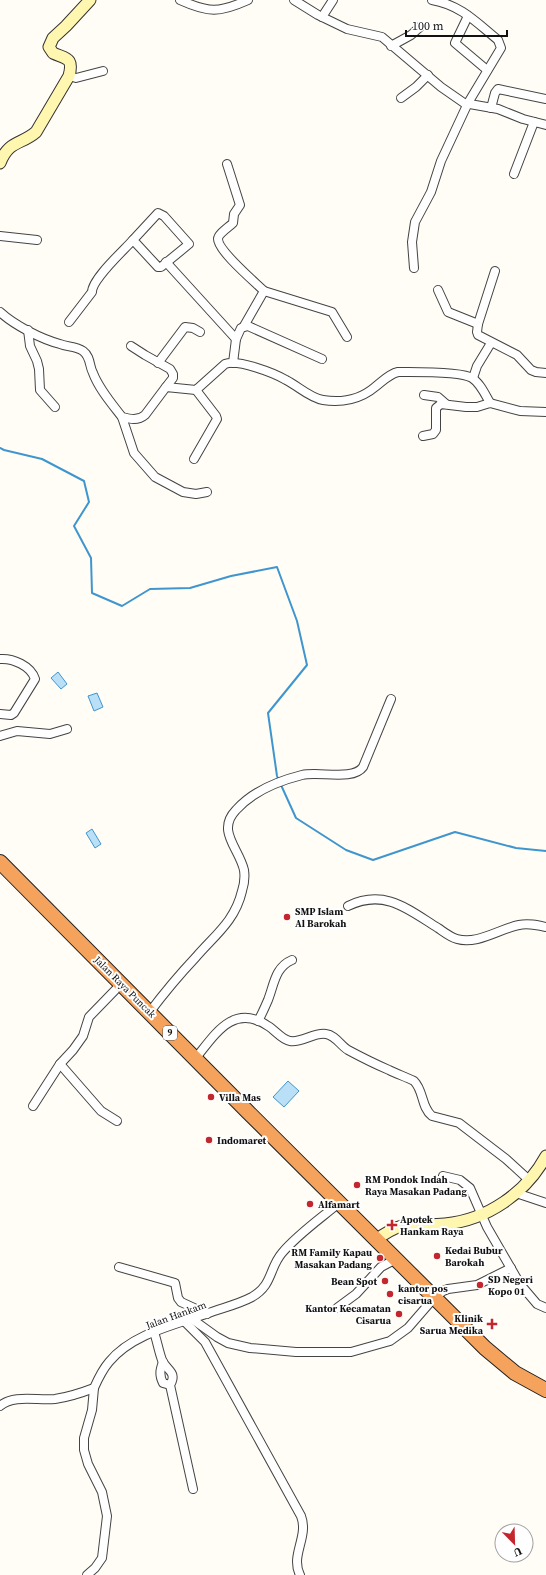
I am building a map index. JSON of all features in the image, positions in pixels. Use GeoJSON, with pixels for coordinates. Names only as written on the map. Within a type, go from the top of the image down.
{"type":"FeatureCollection","features":[{"type":"Feature","properties":{"kind":"highway","name":"Jalan Raya Puncak"},"geometry":{"type":"LineString","coordinates":[[0,862],[434,1298],[502,1363],[522,1378],[545,1387]]}},
{"type":"Feature","properties":{"kind":"street"},"geometry":{"type":"LineString","coordinates":[[1,160],[13,145],[30,137],[36,132],[69,76],[70,66],[66,57],[53,53],[49,47],[54,38],[90,0]]}},
{"type":"Feature","properties":{"kind":"street"},"geometry":{"type":"LineString","coordinates":[[180,0],[198,8],[214,10],[230,8],[248,0]]}},
{"type":"Feature","properties":{"kind":"street"},"geometry":{"type":"LineString","coordinates":[[294,0],[322,17],[352,31],[378,35],[450,94],[464,103],[491,108],[546,126]]}},
{"type":"Feature","properties":{"kind":"street"},"geometry":{"type":"LineString","coordinates":[[322,17],[333,0]]}},
{"type":"Feature","properties":{"kind":"street"},"geometry":{"type":"LineString","coordinates":[[414,268],[412,242],[415,222],[431,192],[441,161],[468,103],[501,48],[501,43],[460,9],[440,1],[432,0]]}},
{"type":"Feature","properties":{"kind":"street"},"geometry":{"type":"LineString","coordinates":[[468,16],[455,43],[487,70]]}},
{"type":"Feature","properties":{"kind":"street"},"geometry":{"type":"LineString","coordinates":[[391,46],[411,35],[420,27]]}},
{"type":"Feature","properties":{"kind":"street"},"geometry":{"type":"LineString","coordinates":[[69,76],[76,78],[103,72]]}},
{"type":"Feature","properties":{"kind":"street"},"geometry":{"type":"LineString","coordinates":[[401,98],[416,87],[428,75]]}},
{"type":"Feature","properties":{"kind":"street"},"geometry":{"type":"LineString","coordinates":[[491,108],[495,93],[498,90],[546,99]]}},
{"type":"Feature","properties":{"kind":"street"},"geometry":{"type":"LineString","coordinates":[[514,174],[534,122]]}},
{"type":"Feature","properties":{"kind":"street"},"geometry":{"type":"LineString","coordinates":[[227,164],[240,206],[234,214],[233,223],[219,236],[218,240],[221,248],[236,265],[264,291],[332,312],[347,337]]}},
{"type":"Feature","properties":{"kind":"street"},"geometry":{"type":"LineString","coordinates":[[69,322],[92,292],[92,289],[99,277],[132,240],[158,214],[162,214],[189,244],[161,267],[158,267],[132,240]]}},
{"type":"Feature","properties":{"kind":"street"},"geometry":{"type":"LineString","coordinates":[[0,236],[36,240]]}},
{"type":"Feature","properties":{"kind":"street"},"geometry":{"type":"LineString","coordinates":[[166,262],[236,338]]}},
{"type":"Feature","properties":{"kind":"street"},"geometry":{"type":"LineString","coordinates":[[495,271],[478,324],[478,335],[516,355],[531,370],[536,372],[546,372]]}},
{"type":"Feature","properties":{"kind":"street"},"geometry":{"type":"LineString","coordinates":[[438,290],[448,312],[478,324]]}},
{"type":"Feature","properties":{"kind":"street"},"geometry":{"type":"LineString","coordinates":[[233,363],[236,338],[239,331],[244,326],[264,291]]}},
{"type":"Feature","properties":{"kind":"street"},"geometry":{"type":"LineString","coordinates":[[0,312],[28,330],[59,344],[77,348],[84,352],[90,360],[91,370],[95,379],[122,417],[134,453],[155,477],[183,492],[196,494],[206,492]]}},
{"type":"Feature","properties":{"kind":"street"},"geometry":{"type":"LineString","coordinates":[[244,326],[251,326],[322,359]]}},
{"type":"Feature","properties":{"kind":"street"},"geometry":{"type":"LineString","coordinates":[[158,363],[185,327],[193,328],[200,332]]}},
{"type":"Feature","properties":{"kind":"street"},"geometry":{"type":"LineString","coordinates":[[28,330],[30,346],[39,369],[40,390],[55,408]]}},
{"type":"Feature","properties":{"kind":"street"},"geometry":{"type":"LineString","coordinates":[[473,378],[477,366],[491,343]]}},
{"type":"Feature","properties":{"kind":"street"},"geometry":{"type":"LineString","coordinates":[[122,417],[131,419],[142,418],[173,378],[172,371],[131,346]]}},
{"type":"Feature","properties":{"kind":"street"},"geometry":{"type":"LineString","coordinates":[[196,390],[225,364],[233,363],[253,367],[278,376],[311,396],[325,401],[359,397],[372,390],[390,375],[398,372],[460,374],[473,378],[490,402]]}},
{"type":"Feature","properties":{"kind":"street"},"geometry":{"type":"LineString","coordinates":[[166,387],[196,390],[216,416],[217,419],[194,460]]}},
{"type":"Feature","properties":{"kind":"street"},"geometry":{"type":"LineString","coordinates":[[424,394],[438,397],[446,404]]}},
{"type":"Feature","properties":{"kind":"street"},"geometry":{"type":"LineString","coordinates":[[424,436],[435,432],[437,426],[436,408],[441,404],[466,408],[490,402],[520,411],[546,412]]}},
{"type":"Feature","properties":{"kind":"street"},"geometry":{"type":"LineString","coordinates":[[0,659],[10,660],[25,666],[35,679],[14,713],[11,715],[0,714]]}},
{"type":"Feature","properties":{"kind":"street"},"geometry":{"type":"LineString","coordinates":[[150,1013],[175,980],[222,929],[236,909],[242,892],[244,874],[239,856],[229,838],[227,826],[232,814],[245,801],[269,786],[310,773],[346,775],[358,772],[362,767],[391,699]]}},
{"type":"Feature","properties":{"kind":"street"},"geometry":{"type":"LineString","coordinates":[[0,736],[17,731],[50,734],[67,729]]}},
{"type":"Feature","properties":{"kind":"street"},"geometry":{"type":"LineString","coordinates":[[348,906],[370,899],[386,900],[400,904],[450,936],[461,940],[481,938],[519,925],[534,924],[546,927]]}},
{"type":"Feature","properties":{"kind":"street"},"geometry":{"type":"LineString","coordinates":[[258,1021],[268,1000],[272,985],[278,972],[283,965],[292,960]]}},
{"type":"Feature","properties":{"kind":"street"},"geometry":{"type":"LineString","coordinates":[[33,1106],[60,1064],[83,1036],[89,1016],[121,984]]}},
{"type":"Feature","properties":{"kind":"street"},"geometry":{"type":"LineString","coordinates":[[195,1059],[218,1031],[230,1021],[243,1018],[258,1021],[291,1041],[328,1034],[347,1049],[377,1065],[414,1081],[419,1086],[424,1105],[432,1116],[459,1123],[506,1159],[529,1180]]}},
{"type":"Feature","properties":{"kind":"street"},"geometry":{"type":"LineString","coordinates":[[60,1064],[101,1111],[117,1121]]}},
{"type":"Feature","properties":{"kind":"street"},"geometry":{"type":"LineString","coordinates":[[376,1240],[390,1230],[402,1225],[449,1224],[470,1220],[483,1215],[516,1193],[529,1180],[546,1156]]}},
{"type":"Feature","properties":{"kind":"street"},"geometry":{"type":"LineString","coordinates":[[443,1176],[456,1179],[468,1185],[483,1215],[487,1227],[520,1284],[537,1304],[546,1308]]}},
{"type":"Feature","properties":{"kind":"street"},"geometry":{"type":"LineString","coordinates":[[516,1193],[546,1203]]}},
{"type":"Feature","properties":{"kind":"street","name":"Jalan Hankam"},"geometry":{"type":"LineString","coordinates":[[94,1388],[111,1359],[132,1343],[154,1332],[240,1303],[261,1291],[270,1278],[281,1254],[339,1203]]}},
{"type":"Feature","properties":{"kind":"street"},"geometry":{"type":"LineString","coordinates":[[337,1308],[356,1294],[381,1267],[396,1259]]}},
{"type":"Feature","properties":{"kind":"street"},"geometry":{"type":"LineString","coordinates":[[119,1267],[176,1283],[178,1298],[181,1302],[206,1314]]}},
{"type":"Feature","properties":{"kind":"street"},"geometry":{"type":"LineString","coordinates":[[188,1321],[228,1343],[250,1348],[296,1352],[351,1352],[390,1341],[408,1328],[440,1293],[448,1289],[477,1285],[510,1268]]}},
{"type":"Feature","properties":{"kind":"street"},"geometry":{"type":"LineString","coordinates":[[188,1321],[205,1342],[301,1516],[304,1530],[296,1563],[300,1575]]}},
{"type":"Feature","properties":{"kind":"street"},"geometry":{"type":"LineString","coordinates":[[154,1332],[163,1362],[171,1371],[173,1378],[170,1385],[194,1489]]}},
{"type":"Feature","properties":{"kind":"street"},"geometry":{"type":"LineString","coordinates":[[0,1406],[6,1402],[14,1400],[40,1400],[65,1397],[94,1388],[92,1410],[84,1438],[84,1450],[88,1464],[102,1492],[107,1516],[102,1558],[95,1568],[87,1575]]}},
{"type":"Feature","properties":{"kind":"water"},"geometry":{"type":"Polygon","coordinates":[[[58,672],[67,684],[61,689],[51,678],[58,672]]]}},
{"type":"Feature","properties":{"kind":"water"},"geometry":{"type":"Polygon","coordinates":[[[97,693],[103,707],[94,711],[88,696],[97,693]]]}},
{"type":"Feature","properties":{"kind":"water"},"geometry":{"type":"Polygon","coordinates":[[[92,829],[101,844],[95,848],[86,833],[92,829]]]}},
{"type":"Feature","properties":{"kind":"water"},"geometry":{"type":"Polygon","coordinates":[[[288,1081],[299,1091],[284,1107],[273,1097],[288,1081]]]}},
{"type":"Feature","properties":{"kind":"waterway"},"geometry":{"type":"LineString","coordinates":[[0,448],[42,459],[84,481],[89,502],[74,526],[91,558],[92,593],[122,606],[150,589],[190,588],[231,576],[277,567],[297,621],[307,665],[268,713],[279,781]]}},
{"type":"Feature","properties":{"kind":"waterway"},"geometry":{"type":"LineString","coordinates":[[281,785],[296,818],[346,850],[373,860],[455,832],[516,848],[546,851]]}},
{"type":"Feature","properties":{"kind":"place","name":"SMP Islam Al Barokah"},"geometry":{"type":"Point","coordinates":[287,917]}},
{"type":"Feature","properties":{"kind":"place","name":"Villa Mas"},"geometry":{"type":"Point","coordinates":[211,1097]}},
{"type":"Feature","properties":{"kind":"place","name":"Indomaret"},"geometry":{"type":"Point","coordinates":[209,1140]}},
{"type":"Feature","properties":{"kind":"place","name":"RM Pondok Indah Raya Masakan Padang"},"geometry":{"type":"Point","coordinates":[357,1185]}},
{"type":"Feature","properties":{"kind":"place","name":"Alfamart"},"geometry":{"type":"Point","coordinates":[310,1204]}},
{"type":"Feature","properties":{"kind":"place","name":"Apotek Hankam Raya"},"geometry":{"type":"Point","coordinates":[392,1225]}},
{"type":"Feature","properties":{"kind":"place","name":"Kedai Bubur Barokah"},"geometry":{"type":"Point","coordinates":[437,1256]}},
{"type":"Feature","properties":{"kind":"place","name":"RM Family Kapau Masakan Padang"},"geometry":{"type":"Point","coordinates":[380,1258]}},
{"type":"Feature","properties":{"kind":"place","name":"Bean Spot"},"geometry":{"type":"Point","coordinates":[385,1281]}},
{"type":"Feature","properties":{"kind":"place","name":"SD Negeri Kopo 01"},"geometry":{"type":"Point","coordinates":[480,1285]}},
{"type":"Feature","properties":{"kind":"place","name":"kantor pos cisarua"},"geometry":{"type":"Point","coordinates":[390,1294]}},
{"type":"Feature","properties":{"kind":"place","name":"Kantor Kecamatan Cisarua"},"geometry":{"type":"Point","coordinates":[399,1314]}},
{"type":"Feature","properties":{"kind":"place","name":"Klinik Sarua Medika"},"geometry":{"type":"Point","coordinates":[492,1324]}}]}
